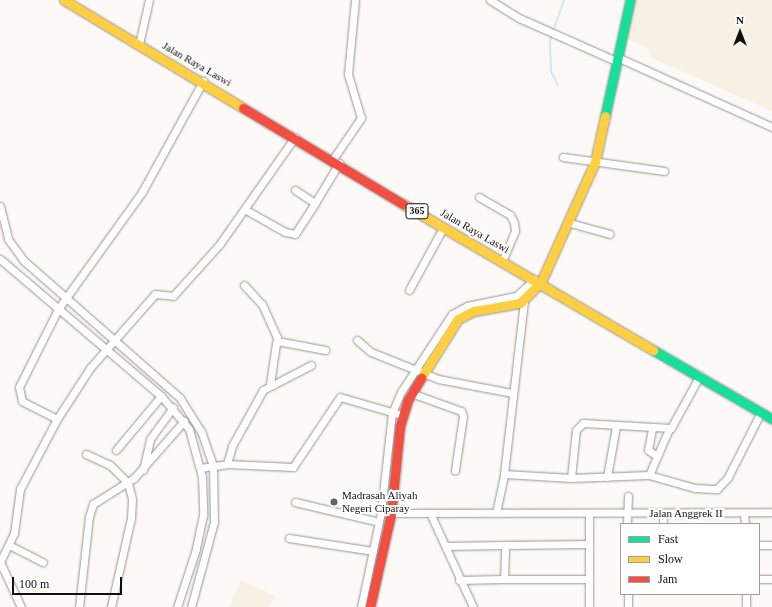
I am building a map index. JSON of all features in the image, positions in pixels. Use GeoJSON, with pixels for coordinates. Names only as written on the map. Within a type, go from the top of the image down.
{"type":"FeatureCollection","features":[{"type":"Feature","properties":{"kind":"main road","name":"Jalan Raya Laswi"},"geometry":{"type":"LineString","coordinates":[[64,0],[336,161],[443,228],[502,262],[540,278],[772,419]]}},
{"type":"Feature","properties":{"kind":"main road"},"geometry":{"type":"LineString","coordinates":[[370,607],[390,514],[397,414],[411,393],[418,371],[450,328],[464,315],[524,301],[540,278],[570,223],[595,162],[630,0]]}},
{"type":"Feature","properties":{"kind":"street"},"geometry":{"type":"LineString","coordinates":[[139,44],[149,0]]}},
{"type":"Feature","properties":{"kind":"street"},"geometry":{"type":"LineString","coordinates":[[246,210],[285,232],[295,234],[315,202],[336,161],[361,118],[348,74],[354,0]]}},
{"type":"Feature","properties":{"kind":"street"},"geometry":{"type":"LineString","coordinates":[[490,0],[519,18],[772,127]]}},
{"type":"Feature","properties":{"kind":"street"},"geometry":{"type":"LineString","coordinates":[[57,419],[22,401],[17,392],[61,305],[142,192],[203,81]]}},
{"type":"Feature","properties":{"kind":"street"},"geometry":{"type":"LineString","coordinates":[[21,607],[0,562],[14,533],[20,489],[57,419],[110,347],[156,294],[169,297],[175,295],[246,210],[295,137]]}},
{"type":"Feature","properties":{"kind":"street"},"geometry":{"type":"LineString","coordinates":[[563,156],[595,162],[664,171]]}},
{"type":"Feature","properties":{"kind":"street"},"geometry":{"type":"LineString","coordinates":[[295,190],[315,202]]}},
{"type":"Feature","properties":{"kind":"street"},"geometry":{"type":"LineString","coordinates":[[479,197],[510,215],[514,223],[515,231],[502,262]]}},
{"type":"Feature","properties":{"kind":"street"},"geometry":{"type":"LineString","coordinates":[[0,206],[12,247],[61,305],[110,347],[180,398],[201,431],[214,522],[191,607]]}},
{"type":"Feature","properties":{"kind":"street"},"geometry":{"type":"LineString","coordinates":[[570,223],[610,234]]}},
{"type":"Feature","properties":{"kind":"street"},"geometry":{"type":"LineString","coordinates":[[409,290],[443,228]]}},
{"type":"Feature","properties":{"kind":"street"},"geometry":{"type":"LineString","coordinates":[[0,258],[61,305],[110,347],[173,407],[184,421],[207,467],[203,515],[197,549],[177,607]]}},
{"type":"Feature","properties":{"kind":"street"},"geometry":{"type":"LineString","coordinates":[[361,607],[381,512],[397,414],[418,371],[455,311],[516,296],[540,278]]}},
{"type":"Feature","properties":{"kind":"street"},"geometry":{"type":"LineString","coordinates":[[227,464],[248,416],[270,384],[277,341],[262,304],[244,285]]}},
{"type":"Feature","properties":{"kind":"street"},"geometry":{"type":"LineString","coordinates":[[496,513],[504,474],[512,393],[524,301]]}},
{"type":"Feature","properties":{"kind":"street"},"geometry":{"type":"LineString","coordinates":[[357,340],[371,352],[451,383],[512,393]]}},
{"type":"Feature","properties":{"kind":"street"},"geometry":{"type":"LineString","coordinates":[[277,341],[324,350]]}},
{"type":"Feature","properties":{"kind":"street"},"geometry":{"type":"LineString","coordinates":[[270,384],[311,365]]}},
{"type":"Feature","properties":{"kind":"street"},"geometry":{"type":"LineString","coordinates":[[649,475],[669,430],[678,420],[700,375]]}},
{"type":"Feature","properties":{"kind":"street"},"geometry":{"type":"LineString","coordinates":[[411,393],[460,411],[463,416],[454,470]]}},
{"type":"Feature","properties":{"kind":"street"},"geometry":{"type":"LineString","coordinates":[[116,450],[161,396]]}},
{"type":"Feature","properties":{"kind":"street"},"geometry":{"type":"LineString","coordinates":[[207,467],[227,464],[293,467],[340,397],[397,414]]}},
{"type":"Feature","properties":{"kind":"street"},"geometry":{"type":"LineString","coordinates":[[143,470],[150,439],[173,407]]}},
{"type":"Feature","properties":{"kind":"street"},"geometry":{"type":"LineString","coordinates":[[504,474],[571,478],[649,475],[695,488],[717,489],[728,478],[761,412]]}},
{"type":"Feature","properties":{"kind":"street"},"geometry":{"type":"LineString","coordinates":[[79,607],[90,509],[96,500],[128,483],[143,470],[184,421]]}},
{"type":"Feature","properties":{"kind":"street"},"geometry":{"type":"LineString","coordinates":[[571,478],[579,425],[669,430]]}},
{"type":"Feature","properties":{"kind":"street"},"geometry":{"type":"LineString","coordinates":[[607,477],[616,426]]}},
{"type":"Feature","properties":{"kind":"street"},"geometry":{"type":"LineString","coordinates":[[652,429],[648,450],[657,456]]}},
{"type":"Feature","properties":{"kind":"street"},"geometry":{"type":"LineString","coordinates":[[86,454],[107,463],[128,483],[132,512],[111,607]]}},
{"type":"Feature","properties":{"kind":"street"},"geometry":{"type":"LineString","coordinates":[[627,523],[628,496]]}},
{"type":"Feature","properties":{"kind":"street"},"geometry":{"type":"LineString","coordinates":[[295,502],[379,522]]}},
{"type":"Feature","properties":{"kind":"street","name":"Jalan Anggrek II"},"geometry":{"type":"LineString","coordinates":[[381,512],[390,514],[772,512]]}},
{"type":"Feature","properties":{"kind":"street"},"geometry":{"type":"LineString","coordinates":[[589,513],[589,607]]}},
{"type":"Feature","properties":{"kind":"street"},"geometry":{"type":"LineString","coordinates":[[663,513],[663,523]]}},
{"type":"Feature","properties":{"kind":"street"},"geometry":{"type":"LineString","coordinates":[[744,513],[745,523]]}},
{"type":"Feature","properties":{"kind":"street"},"geometry":{"type":"LineString","coordinates":[[430,514],[446,546],[459,580],[473,607]]}},
{"type":"Feature","properties":{"kind":"street"},"geometry":{"type":"LineString","coordinates":[[289,538],[373,551]]}},
{"type":"Feature","properties":{"kind":"street"},"geometry":{"type":"LineString","coordinates":[[446,546],[589,544]]}},
{"type":"Feature","properties":{"kind":"street"},"geometry":{"type":"LineString","coordinates":[[9,545],[43,562]]}},
{"type":"Feature","properties":{"kind":"street"},"geometry":{"type":"LineString","coordinates":[[504,545],[504,579]]}},
{"type":"Feature","properties":{"kind":"street"},"geometry":{"type":"LineString","coordinates":[[760,545],[772,545]]}},
{"type":"Feature","properties":{"kind":"street"},"geometry":{"type":"LineString","coordinates":[[197,549],[207,550]]}},
{"type":"Feature","properties":{"kind":"street"},"geometry":{"type":"LineString","coordinates":[[459,580],[589,579]]}},
{"type":"Feature","properties":{"kind":"street"},"geometry":{"type":"LineString","coordinates":[[760,579],[772,579]]}},
{"type":"Feature","properties":{"kind":"street"},"geometry":{"type":"LineString","coordinates":[[184,588],[196,592]]}},
{"type":"Feature","properties":{"kind":"street"},"geometry":{"type":"LineString","coordinates":[[628,595],[628,607]]}},
{"type":"Feature","properties":{"kind":"street"},"geometry":{"type":"LineString","coordinates":[[746,595],[746,607]]}},
{"type":"Feature","properties":{"kind":"shaded area"},"geometry":{"type":"Polygon","coordinates":[[[633,0],[772,0],[772,111],[650,57],[648,49],[626,38],[633,0]]]}},
{"type":"Feature","properties":{"kind":"shaded area"},"geometry":{"type":"Polygon","coordinates":[[[241,580],[275,596],[269,607],[229,607],[241,580]]]}},
{"type":"Feature","properties":{"kind":"waterway"},"geometry":{"type":"LineString","coordinates":[[558,85],[551,71],[550,40],[564,0]]}},
{"type":"Feature","properties":{"kind":"traffic: fast"},"geometry":{"type":"LineString","coordinates":[[605,116],[630,0]]}},
{"type":"Feature","properties":{"kind":"traffic: fast"},"geometry":{"type":"LineString","coordinates":[[653,350],[772,419]]}},
{"type":"Feature","properties":{"kind":"traffic: slow"},"geometry":{"type":"LineString","coordinates":[[64,0],[243,108]]}},
{"type":"Feature","properties":{"kind":"traffic: slow"},"geometry":{"type":"LineString","coordinates":[[421,378],[458,319],[474,311],[520,303],[541,282],[595,162],[605,116]]}},
{"type":"Feature","properties":{"kind":"traffic: slow"},"geometry":{"type":"LineString","coordinates":[[403,204],[653,350]]}},
{"type":"Feature","properties":{"kind":"traffic: jam"},"geometry":{"type":"LineString","coordinates":[[243,108],[403,204]]}},
{"type":"Feature","properties":{"kind":"traffic: jam"},"geometry":{"type":"LineString","coordinates":[[370,607],[391,514],[400,426],[408,400],[421,378]]}},
{"type":"Feature","properties":{"kind":"place","name":"Madrasah Aliyah Negeri Ciparay"},"geometry":{"type":"Point","coordinates":[334,502]}}]}
